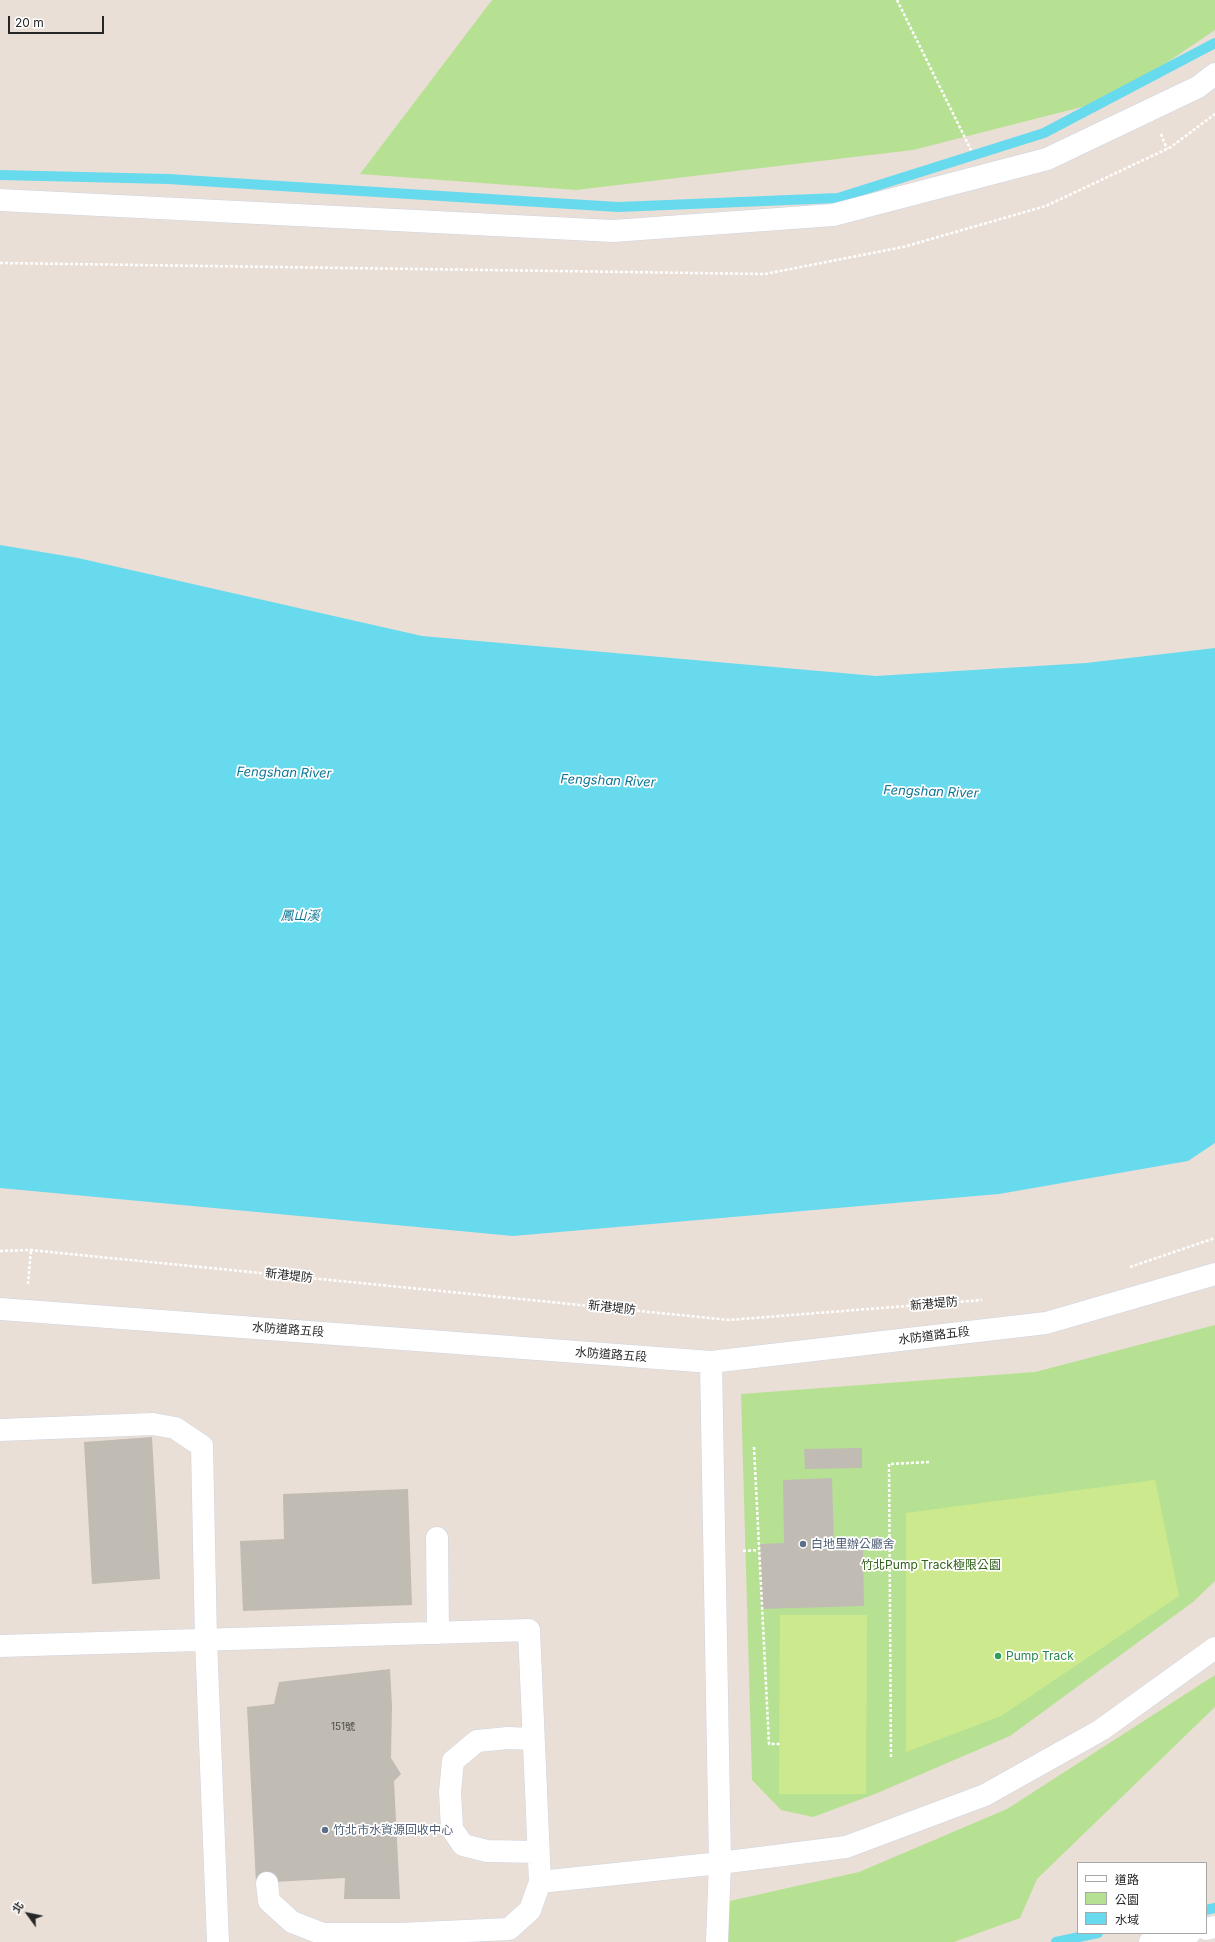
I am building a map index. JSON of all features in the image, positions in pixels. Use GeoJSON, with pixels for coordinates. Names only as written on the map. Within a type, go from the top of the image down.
{"type":"FeatureCollection","features":[{"type":"Feature","properties":{"kind":"street"},"geometry":{"type":"LineString","coordinates":[[0,200],[613,231],[833,215],[1047,159],[1198,87],[1215,74]]}},
{"type":"Feature","properties":{"kind":"street","name":"水防道路五段"},"geometry":{"type":"LineString","coordinates":[[0,1309],[710,1362],[1046,1323],[1215,1274]]}},
{"type":"Feature","properties":{"kind":"street"},"geometry":{"type":"LineString","coordinates":[[710,1362],[720,1863],[717,1942]]}},
{"type":"Feature","properties":{"kind":"street"},"geometry":{"type":"LineString","coordinates":[[0,1430],[153,1424],[175,1428],[202,1446],[206,1640],[218,1942]]}},
{"type":"Feature","properties":{"kind":"street"},"geometry":{"type":"LineString","coordinates":[[437,1538],[438,1633]]}},
{"type":"Feature","properties":{"kind":"street"},"geometry":{"type":"LineString","coordinates":[[0,1646],[529,1630],[532,1739],[540,1882],[530,1910],[509,1929],[399,1934],[323,1934],[292,1922],[270,1901],[267,1883]]}},
{"type":"Feature","properties":{"kind":"street"},"geometry":{"type":"LineString","coordinates":[[540,1882],[720,1863],[846,1847],[985,1795],[1101,1730],[1197,1663],[1215,1648]]}},
{"type":"Feature","properties":{"kind":"street"},"geometry":{"type":"LineString","coordinates":[[532,1739],[508,1738],[476,1741],[452,1761],[450,1792],[452,1829],[463,1845],[487,1852],[538,1852]]}},
{"type":"Feature","properties":{"kind":"street"},"geometry":{"type":"LineString","coordinates":[[1150,1942],[1186,1934]]}},
{"type":"Feature","properties":{"kind":"path"},"geometry":{"type":"LineString","coordinates":[[898,0],[966,140]]}},
{"type":"Feature","properties":{"kind":"path"},"geometry":{"type":"LineString","coordinates":[[1125,1269],[1215,1238]]}},
{"type":"Feature","properties":{"kind":"path"},"geometry":{"type":"LineString","coordinates":[[28,1287],[31,1250]]}},
{"type":"Feature","properties":{"kind":"path","name":"新港堤防"},"geometry":{"type":"LineString","coordinates":[[0,1251],[31,1250],[729,1320],[987,1300]]}},
{"type":"Feature","properties":{"kind":"path"},"geometry":{"type":"LineString","coordinates":[[754,1447],[768,1744],[780,1744]]}},
{"type":"Feature","properties":{"kind":"path"},"geometry":{"type":"LineString","coordinates":[[891,1758],[889,1464],[930,1462]]}},
{"type":"Feature","properties":{"kind":"green space"},"geometry":{"type":"Polygon","coordinates":[[[492,0],[1215,0],[1215,30],[1113,99],[913,150],[576,190],[360,174],[492,0]]]}},
{"type":"Feature","properties":{"kind":"green space","name":"竹北Pump Track極限公園"},"geometry":{"type":"Polygon","coordinates":[[[1215,1325],[1215,1581],[1193,1602],[1010,1736],[875,1794],[813,1817],[781,1810],[752,1780],[741,1394],[1035,1372],[1215,1325]]]}},
{"type":"Feature","properties":{"kind":"green space","name":"Pump Track"},"geometry":{"type":"Polygon","coordinates":[[[1155,1480],[1179,1596],[1001,1716],[906,1752],[906,1513],[1155,1480]]]}},
{"type":"Feature","properties":{"kind":"green space"},"geometry":{"type":"Polygon","coordinates":[[[780,1615],[867,1615],[866,1794],[779,1794],[780,1615]]]}},
{"type":"Feature","properties":{"kind":"green space"},"geometry":{"type":"Polygon","coordinates":[[[1215,1675],[1215,1707],[1037,1879],[1020,1918],[954,1942],[718,1942],[712,1905],[859,1872],[1007,1809],[1215,1675]]]}},
{"type":"Feature","properties":{"kind":"water","name":"鳳山溪"},"geometry":{"type":"Polygon","coordinates":[[[0,545],[78,558],[422,636],[876,676],[1086,663],[1215,648],[1215,1143],[1188,1161],[999,1194],[513,1236],[0,1188],[0,545]]]}},
{"type":"Feature","properties":{"kind":"building"},"geometry":{"type":"Polygon","coordinates":[[[152,1437],[160,1579],[92,1584],[84,1442],[152,1437]]]}},
{"type":"Feature","properties":{"kind":"building"},"geometry":{"type":"Polygon","coordinates":[[[862,1448],[862,1468],[805,1469],[804,1449],[862,1448]]]}},
{"type":"Feature","properties":{"kind":"building","name":"白地里辦公廳舍"},"geometry":{"type":"Polygon","coordinates":[[[832,1478],[834,1546],[863,1546],[864,1606],[761,1609],[760,1544],[784,1543],[783,1480],[832,1478]]]}},
{"type":"Feature","properties":{"kind":"building"},"geometry":{"type":"Polygon","coordinates":[[[408,1489],[412,1605],[243,1611],[240,1541],[284,1539],[283,1494],[408,1489]]]}},
{"type":"Feature","properties":{"kind":"building","name":"竹北市水資源回收中心"},"geometry":{"type":"Polygon","coordinates":[[[390,1669],[392,1706],[391,1758],[401,1774],[394,1781],[400,1899],[344,1899],[345,1878],[256,1883],[247,1707],[274,1704],[279,1682],[390,1669]]]}},
{"type":"Feature","properties":{"kind":"waterway"},"geometry":{"type":"LineString","coordinates":[[0,175],[168,179],[618,207],[838,198],[1044,133],[1215,43]]}},
{"type":"Feature","properties":{"kind":"waterway"},"geometry":{"type":"LineString","coordinates":[[1207,1910],[1215,1908]]}},
{"type":"Feature","properties":{"kind":"waterway"},"geometry":{"type":"LineString","coordinates":[[1056,1942],[1093,1934]]}},
{"type":"Feature","properties":{"kind":"place","name":"白地里辦公廳舍"},"geometry":{"type":"Point","coordinates":[803,1544]}},
{"type":"Feature","properties":{"kind":"place","name":"Pump Track"},"geometry":{"type":"Point","coordinates":[998,1656]}},
{"type":"Feature","properties":{"kind":"place","name":"竹北市水資源回收中心"},"geometry":{"type":"Point","coordinates":[325,1830]}},
{"type":"Feature","properties":{"kind":"water label","name":"Fengshan River"},"geometry":{"type":"Point","coordinates":[284,773]}},
{"type":"Feature","properties":{"kind":"water label","name":"Fengshan River"},"geometry":{"type":"Point","coordinates":[608,781]}},
{"type":"Feature","properties":{"kind":"water label","name":"Fengshan River"},"geometry":{"type":"Point","coordinates":[931,792]}}]}
